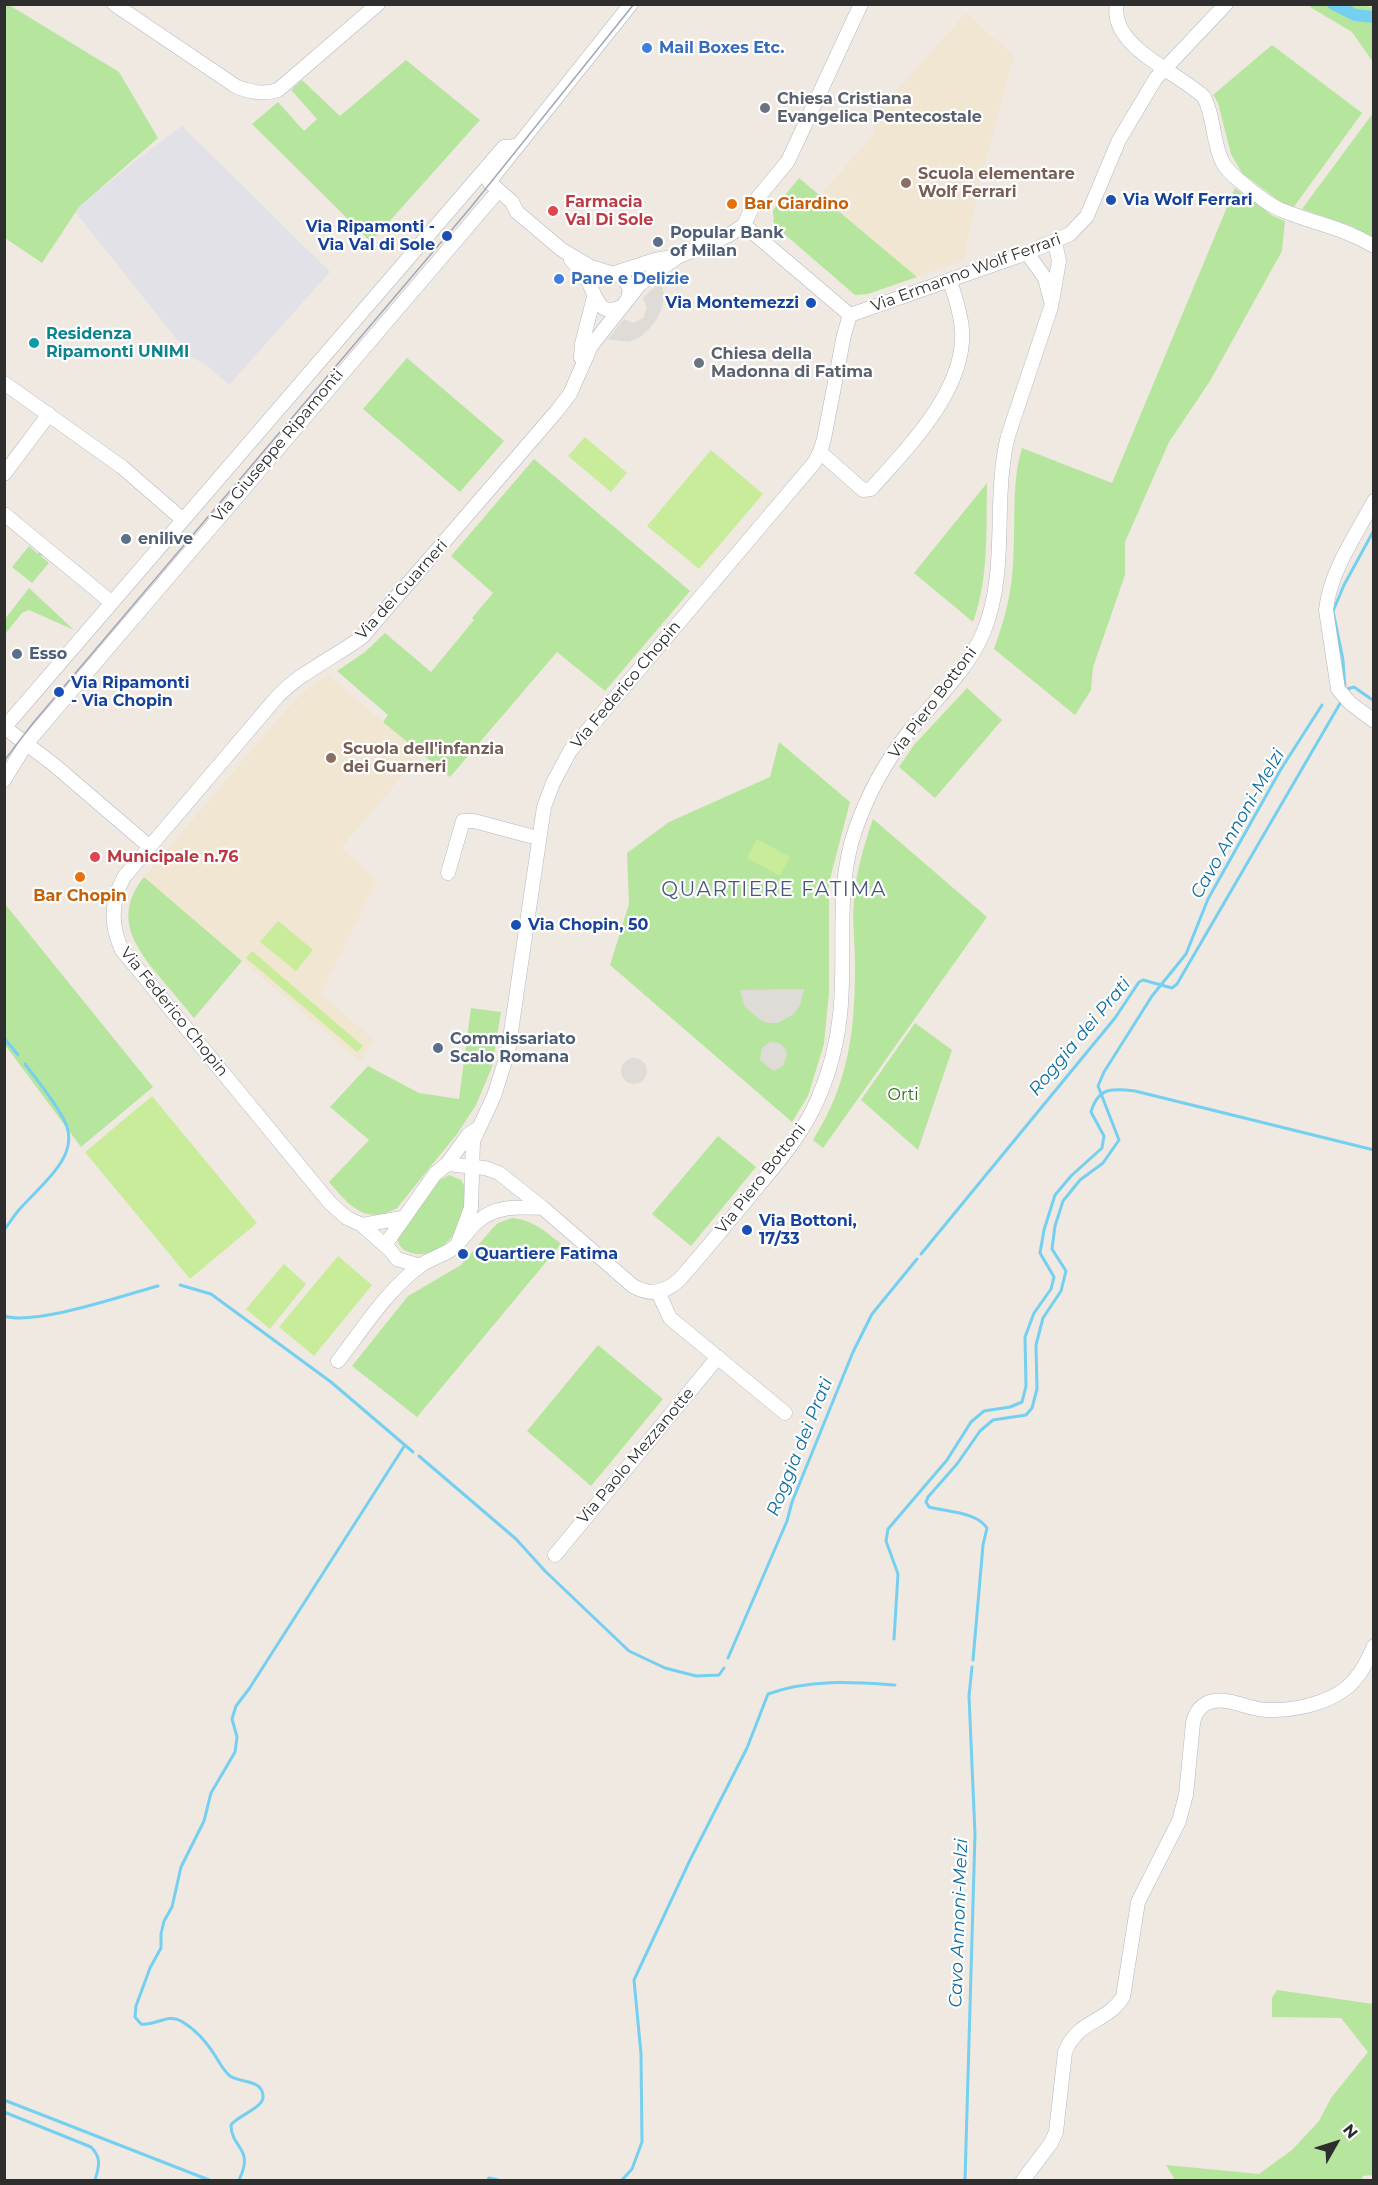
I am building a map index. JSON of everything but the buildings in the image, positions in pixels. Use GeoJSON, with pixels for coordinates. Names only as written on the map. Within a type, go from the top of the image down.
{"type":"FeatureCollection","features":[{"type":"Feature","properties":{"kind":"street"},"geometry":{"type":"LineString","coordinates":[[114,4],[237,87],[254,93],[278,90],[378,4]]}},
{"type":"Feature","properties":{"kind":"street","name":"Via Giuseppe Ripamonti"},"geometry":{"type":"LineString","coordinates":[[26,744],[5,728],[474,181],[487,175],[504,147],[517,146],[631,4]]}},
{"type":"Feature","properties":{"kind":"street"},"geometry":{"type":"LineString","coordinates":[[594,295],[597,280],[611,273],[655,260],[677,257],[729,235],[744,225],[755,201],[788,161],[861,4]]}},
{"type":"Feature","properties":{"kind":"street"},"geometry":{"type":"LineString","coordinates":[[1116,4],[1116,18],[1128,41],[1204,97],[1210,111],[1219,154],[1232,174],[1282,211],[1352,233],[1374,246]]}},
{"type":"Feature","properties":{"kind":"street","name":"Via Ermanno Wolf Ferrari"},"geometry":{"type":"LineString","coordinates":[[850,315],[1027,253],[1070,234],[1087,216],[1119,140],[1164,68],[1226,4]]}},
{"type":"Feature","properties":{"kind":"street"},"geometry":{"type":"LineString","coordinates":[[487,175],[493,197],[506,208],[518,212]]}},
{"type":"Feature","properties":{"kind":"street"},"geometry":{"type":"LineString","coordinates":[[487,175],[512,202],[518,212],[562,250],[584,275],[599,304],[605,308],[615,309],[625,302],[630,289],[627,281],[591,267],[562,250]]}},
{"type":"Feature","properties":{"kind":"street","name":"Via Giuseppe Ripamonti"},"geometry":{"type":"LineString","coordinates":[[4,780],[26,744],[493,197]]}},
{"type":"Feature","properties":{"kind":"street"},"geometry":{"type":"LineString","coordinates":[[744,225],[850,315]]}},
{"type":"Feature","properties":{"kind":"street","name":"Via Piero Bottoni"},"geometry":{"type":"LineString","coordinates":[[658,1292],[669,1288],[679,1280],[769,1173],[796,1137],[818,1100],[838,1036],[842,996],[841,904],[844,875],[855,830],[865,804],[895,750],[955,678],[983,632],[991,608],[998,571],[1003,455],[1052,304],[1059,260],[1055,242]]}},
{"type":"Feature","properties":{"kind":"street"},"geometry":{"type":"LineString","coordinates":[[1027,253],[1045,278],[1052,304]]}},
{"type":"Feature","properties":{"kind":"street","name":"Via dei Guarneri"},"geometry":{"type":"LineString","coordinates":[[150,848],[288,686],[304,673],[348,648],[376,623],[564,402],[574,387],[582,363],[591,346],[625,302],[649,276],[677,257]]}},
{"type":"Feature","properties":{"kind":"street"},"geometry":{"type":"LineString","coordinates":[[820,452],[863,490],[871,489],[943,401],[959,365],[962,343],[961,319],[950,281]]}},
{"type":"Feature","properties":{"kind":"street","name":"Via dei Guarneri"},"geometry":{"type":"LineString","coordinates":[[582,363],[582,344],[594,295]]}},
{"type":"Feature","properties":{"kind":"street","name":"Via Federico Chopin"},"geometry":{"type":"LineString","coordinates":[[463,1168],[477,1129],[494,1096],[505,1067],[544,807],[553,783],[570,751],[814,463],[820,452],[850,315]]}},
{"type":"Feature","properties":{"kind":"street"},"geometry":{"type":"LineString","coordinates":[[4,383],[123,466],[182,519]]}},
{"type":"Feature","properties":{"kind":"street"},"geometry":{"type":"LineString","coordinates":[[4,474],[49,414]]}},
{"type":"Feature","properties":{"kind":"street"},"geometry":{"type":"LineString","coordinates":[[1374,501],[1339,565],[1327,597],[1326,610],[1338,689],[1350,703],[1374,721]]}},
{"type":"Feature","properties":{"kind":"street"},"geometry":{"type":"LineString","coordinates":[[4,514],[111,602]]}},
{"type":"Feature","properties":{"kind":"street"},"geometry":{"type":"LineString","coordinates":[[26,744],[150,848]]}},
{"type":"Feature","properties":{"kind":"street"},"geometry":{"type":"LineString","coordinates":[[448,873],[463,821],[474,821],[530,836]]}},
{"type":"Feature","properties":{"kind":"street","name":"Via Federico Chopin"},"geometry":{"type":"LineString","coordinates":[[150,848],[124,877],[114,899],[114,928],[122,950],[330,1203],[347,1218],[362,1225],[385,1245],[435,1174],[463,1168]]}},
{"type":"Feature","properties":{"kind":"street","name":"Via Federico Chopin"},"geometry":{"type":"LineString","coordinates":[[463,1168],[468,1135],[477,1129]]}},
{"type":"Feature","properties":{"kind":"street"},"geometry":{"type":"LineString","coordinates":[[458,1244],[471,1208],[463,1168],[499,1173],[633,1286],[646,1291],[658,1292],[670,1318],[785,1413]]}},
{"type":"Feature","properties":{"kind":"street"},"geometry":{"type":"LineString","coordinates":[[338,1360],[394,1290],[420,1266],[445,1254],[458,1244],[479,1220],[508,1207],[543,1208]]}},
{"type":"Feature","properties":{"kind":"street"},"geometry":{"type":"LineString","coordinates":[[362,1225],[402,1218]]}},
{"type":"Feature","properties":{"kind":"street"},"geometry":{"type":"LineString","coordinates":[[385,1245],[397,1259],[420,1266]]}},
{"type":"Feature","properties":{"kind":"street"},"geometry":{"type":"LineString","coordinates":[[394,1290],[397,1259]]}},
{"type":"Feature","properties":{"kind":"street","name":"Via Paolo Mezzanotte"},"geometry":{"type":"LineString","coordinates":[[555,1555],[718,1357]]}},
{"type":"Feature","properties":{"kind":"street"},"geometry":{"type":"LineString","coordinates":[[1023,2181],[1056,2132],[1065,2052],[1070,2040],[1076,2032],[1118,2005],[1123,1997],[1138,1902],[1179,1821],[1183,1807],[1193,1723],[1198,1710],[1203,1705],[1215,1701],[1268,1710],[1306,1706],[1324,1701],[1355,1680],[1374,1646]]}},
{"type":"Feature","properties":{"kind":"shaded area","name":"Scuola elementare Wolf Ferrari"},"geometry":{"type":"Polygon","coordinates":[[[966,13],[1014,56],[983,170],[963,260],[917,277],[820,195],[874,134],[873,116],[966,13]]]}},
{"type":"Feature","properties":{"kind":"shaded area"},"geometry":{"type":"Polygon","coordinates":[[[182,126],[330,272],[229,385],[206,365],[190,356],[76,213],[79,207],[135,161],[182,126]]]}},
{"type":"Feature","properties":{"kind":"shaded area"},"geometry":{"type":"Polygon","coordinates":[[[661,281],[664,294],[662,308],[648,330],[639,338],[628,342],[608,339],[624,319],[633,323],[643,318],[647,308],[643,298],[661,281]]]}},
{"type":"Feature","properties":{"kind":"shaded area"},"geometry":{"type":"Polygon","coordinates":[[[328,675],[421,754],[341,848],[377,880],[321,994],[373,1039],[361,1062],[144,877],[285,711],[306,690],[328,675]]]}},
{"type":"Feature","properties":{"kind":"shaded area"},"geometry":{"type":"Polygon","coordinates":[[[804,989],[800,1005],[794,1014],[778,1023],[760,1020],[745,1007],[740,990],[804,989]]]}},
{"type":"Feature","properties":{"kind":"shaded area"},"geometry":{"type":"Polygon","coordinates":[[[770,1042],[779,1043],[786,1049],[787,1054],[783,1066],[773,1071],[760,1060],[762,1048],[770,1042]]]}},
{"type":"Feature","properties":{"kind":"shaded area"},"geometry":{"type":"Polygon","coordinates":[[[634,1058],[643,1062],[647,1071],[643,1080],[634,1084],[625,1080],[621,1071],[625,1062],[634,1058]]]}},
{"type":"Feature","properties":{"kind":"green space"},"geometry":{"type":"Polygon","coordinates":[[[4,5],[9,5],[119,72],[158,138],[79,207],[42,263],[5,238],[4,5]]]}},
{"type":"Feature","properties":{"kind":"green space"},"geometry":{"type":"Polygon","coordinates":[[[1313,5],[1373,7],[1373,62],[1352,32],[1310,7],[1313,5]]]}},
{"type":"Feature","properties":{"kind":"green space"},"geometry":{"type":"Polygon","coordinates":[[[1272,45],[1362,113],[1293,208],[1281,202],[1242,173],[1231,154],[1218,103],[1213,95],[1272,45]]]}},
{"type":"Feature","properties":{"kind":"green space"},"geometry":{"type":"Polygon","coordinates":[[[406,60],[480,120],[371,242],[252,124],[278,102],[304,131],[317,119],[291,90],[302,80],[340,116],[406,60]]]}},
{"type":"Feature","properties":{"kind":"green space"},"geometry":{"type":"Polygon","coordinates":[[[1373,113],[1373,236],[1371,238],[1354,227],[1302,209],[1373,113]]]}},
{"type":"Feature","properties":{"kind":"green space"},"geometry":{"type":"Polygon","coordinates":[[[799,178],[917,277],[868,294],[855,295],[774,225],[773,210],[799,178]]]}},
{"type":"Feature","properties":{"kind":"green space"},"geometry":{"type":"Polygon","coordinates":[[[1235,188],[1273,216],[1285,221],[1282,251],[1210,381],[1169,442],[1125,542],[1125,575],[1093,667],[1091,690],[1075,715],[994,649],[1011,585],[1016,476],[1022,448],[1112,483],[1235,188]]]}},
{"type":"Feature","properties":{"kind":"green space"},"geometry":{"type":"Polygon","coordinates":[[[407,358],[504,441],[460,492],[363,409],[407,358]]]}},
{"type":"Feature","properties":{"kind":"green space"},"geometry":{"type":"Polygon","coordinates":[[[585,437],[627,473],[611,492],[568,456],[585,437]]]}},
{"type":"Feature","properties":{"kind":"green space"},"geometry":{"type":"Polygon","coordinates":[[[711,450],[763,494],[699,569],[647,526],[711,450]]]}},
{"type":"Feature","properties":{"kind":"green space"},"geometry":{"type":"Polygon","coordinates":[[[534,459],[690,591],[605,691],[557,652],[450,777],[383,722],[388,715],[337,671],[365,652],[385,633],[431,672],[493,593],[451,556],[534,459]]]}},
{"type":"Feature","properties":{"kind":"green space"},"geometry":{"type":"Polygon","coordinates":[[[987,483],[984,571],[973,622],[914,573],[987,483]]]}},
{"type":"Feature","properties":{"kind":"green space"},"geometry":{"type":"Polygon","coordinates":[[[29,546],[37,553],[41,553],[49,563],[32,583],[12,567],[29,546]]]}},
{"type":"Feature","properties":{"kind":"green space"},"geometry":{"type":"Polygon","coordinates":[[[29,588],[74,630],[29,610],[22,613],[5,634],[5,619],[29,588]]]}},
{"type":"Feature","properties":{"kind":"green space"},"geometry":{"type":"Polygon","coordinates":[[[967,688],[1002,720],[935,798],[899,767],[914,745],[967,688]]]}},
{"type":"Feature","properties":{"kind":"green space"},"geometry":{"type":"Polygon","coordinates":[[[779,742],[850,802],[829,883],[829,992],[824,1044],[808,1096],[792,1122],[610,965],[629,904],[627,853],[669,822],[770,777],[779,742]]]}},
{"type":"Feature","properties":{"kind":"green space"},"geometry":{"type":"Polygon","coordinates":[[[873,819],[987,917],[823,1148],[813,1140],[825,1119],[842,1078],[851,1036],[855,992],[853,916],[855,889],[873,819]]]}},
{"type":"Feature","properties":{"kind":"green space"},"geometry":{"type":"Polygon","coordinates":[[[757,839],[790,857],[780,876],[747,858],[757,839]]]}},
{"type":"Feature","properties":{"kind":"green space"},"geometry":{"type":"Polygon","coordinates":[[[144,877],[242,961],[194,1018],[149,963],[134,940],[128,916],[135,891],[144,877]]]}},
{"type":"Feature","properties":{"kind":"green space"},"geometry":{"type":"Polygon","coordinates":[[[5,904],[153,1087],[81,1147],[5,1045],[5,904]]]}},
{"type":"Feature","properties":{"kind":"green space"},"geometry":{"type":"Polygon","coordinates":[[[278,921],[313,950],[296,971],[260,942],[278,921]]]}},
{"type":"Feature","properties":{"kind":"green space"},"geometry":{"type":"Polygon","coordinates":[[[252,951],[363,1046],[357,1052],[246,958],[252,951]]]}},
{"type":"Feature","properties":{"kind":"green space"},"geometry":{"type":"Polygon","coordinates":[[[471,1008],[501,1012],[492,1067],[476,1105],[457,1134],[397,1208],[376,1215],[358,1210],[329,1182],[369,1140],[330,1107],[368,1066],[419,1093],[459,1099],[471,1008]]]}},
{"type":"Feature","properties":{"kind":"green space","name":"Orti"},"geometry":{"type":"Polygon","coordinates":[[[915,1023],[952,1050],[918,1150],[861,1100],[915,1023]]]}},
{"type":"Feature","properties":{"kind":"green space"},"geometry":{"type":"Polygon","coordinates":[[[152,1096],[257,1223],[190,1279],[85,1152],[152,1096]]]}},
{"type":"Feature","properties":{"kind":"green space"},"geometry":{"type":"Polygon","coordinates":[[[718,1136],[756,1167],[691,1246],[652,1214],[718,1136]]]}},
{"type":"Feature","properties":{"kind":"green space"},"geometry":{"type":"Polygon","coordinates":[[[449,1175],[461,1180],[466,1191],[463,1218],[457,1230],[437,1250],[425,1254],[406,1251],[400,1245],[397,1237],[437,1181],[449,1175]]]}},
{"type":"Feature","properties":{"kind":"green space"},"geometry":{"type":"Polygon","coordinates":[[[512,1218],[533,1224],[561,1244],[417,1417],[352,1366],[408,1296],[461,1265],[498,1223],[512,1218]]]}},
{"type":"Feature","properties":{"kind":"green space"},"geometry":{"type":"Polygon","coordinates":[[[338,1256],[372,1285],[314,1356],[279,1327],[338,1256]]]}},
{"type":"Feature","properties":{"kind":"green space"},"geometry":{"type":"Polygon","coordinates":[[[284,1264],[306,1284],[270,1329],[246,1309],[284,1264]]]}},
{"type":"Feature","properties":{"kind":"green space"},"geometry":{"type":"Polygon","coordinates":[[[598,1345],[663,1399],[591,1486],[527,1431],[598,1345]]]}},
{"type":"Feature","properties":{"kind":"green space"},"geometry":{"type":"Polygon","coordinates":[[[1277,1990],[1373,2004],[1373,2175],[1363,2176],[1361,2180],[1175,2180],[1166,2165],[1259,2174],[1292,2150],[1319,2121],[1331,2098],[1368,2052],[1341,2018],[1272,2017],[1272,1998],[1277,1990]]]}},
{"type":"Feature","properties":{"kind":"waterway"},"geometry":{"type":"LineString","coordinates":[[1333,4],[1355,15],[1374,17]]}},
{"type":"Feature","properties":{"kind":"waterway","name":"Roggia dei Prati"},"geometry":{"type":"LineString","coordinates":[[1345,688],[1343,660],[1333,611],[1344,585],[1374,530]]}},
{"type":"Feature","properties":{"kind":"waterway","name":"Cavo Annoni-Melzi"},"geometry":{"type":"LineString","coordinates":[[1344,690],[1354,687],[1374,701]]}},
{"type":"Feature","properties":{"kind":"waterway","name":"Roggia dei Prati"},"geometry":{"type":"LineString","coordinates":[[921,1254],[1115,1018],[1139,982],[1143,980],[1172,988],[1177,984],[1342,700]]}},
{"type":"Feature","properties":{"kind":"waterway","name":"Cavo Annoni-Melzi"},"geometry":{"type":"LineString","coordinates":[[973,1660],[983,1545],[987,1528],[969,1516],[929,1507],[926,1502],[980,1431],[993,1420],[1026,1415],[1032,1408],[1037,1389],[1036,1345],[1043,1318],[1061,1291],[1066,1271],[1052,1249],[1055,1226],[1063,1201],[1080,1180],[1103,1163],[1119,1140],[1098,1086],[1104,1072],[1152,996],[1186,954],[1208,899],[1281,769],[1322,705]]}},
{"type":"Feature","properties":{"kind":"waterway"},"geometry":{"type":"LineString","coordinates":[[4,1038],[18,1055]]}},
{"type":"Feature","properties":{"kind":"waterway"},"geometry":{"type":"LineString","coordinates":[[4,1230],[18,1211],[55,1171],[68,1147],[69,1135],[61,1114],[25,1064]]}},
{"type":"Feature","properties":{"kind":"waterway"},"geometry":{"type":"LineString","coordinates":[[894,1639],[898,1574],[886,1541],[888,1529],[947,1460],[971,1422],[984,1411],[1010,1407],[1022,1402],[1026,1386],[1025,1337],[1034,1313],[1051,1289],[1054,1277],[1040,1253],[1044,1230],[1055,1195],[1071,1176],[1102,1148],[1104,1136],[1091,1112],[1098,1098],[1107,1091],[1135,1091],[1374,1150]]}},
{"type":"Feature","properties":{"kind":"waterway","name":"Roggia dei Prati"},"geometry":{"type":"LineString","coordinates":[[728,1658],[787,1521],[792,1502],[853,1352],[872,1314],[917,1259]]}},
{"type":"Feature","properties":{"kind":"waterway"},"geometry":{"type":"LineString","coordinates":[[180,1285],[211,1294],[331,1382],[413,1452]]}},
{"type":"Feature","properties":{"kind":"waterway"},"geometry":{"type":"LineString","coordinates":[[4,1316],[37,1317],[58,1313],[158,1286]]}},
{"type":"Feature","properties":{"kind":"waterway"},"geometry":{"type":"LineString","coordinates":[[239,2180],[243,2169],[244,2154],[234,2139],[231,2125],[260,2104],[263,2095],[261,2090],[254,2084],[230,2076],[205,2042],[186,2024],[171,2018],[141,2024],[135,2017],[136,2006],[150,1968],[161,1948],[164,1921],[172,1907],[181,1867],[204,1821],[211,1793],[235,1752],[237,1737],[232,1719],[236,1706],[405,1445]]}},
{"type":"Feature","properties":{"kind":"waterway","name":"Roggia dei Prati"},"geometry":{"type":"LineString","coordinates":[[419,1456],[516,1539],[545,1571],[629,1651],[665,1668],[696,1676],[719,1675],[724,1668]]}},
{"type":"Feature","properties":{"kind":"waterway","name":"Cavo Annoni-Melzi"},"geometry":{"type":"LineString","coordinates":[[965,2180],[975,1834],[969,1696],[972,1667]]}},
{"type":"Feature","properties":{"kind":"waterway"},"geometry":{"type":"LineString","coordinates":[[622,2180],[632,2169],[642,2142],[641,2054],[634,1980],[690,1860],[747,1748],[768,1694],[815,1684],[895,1685]]}},
{"type":"Feature","properties":{"kind":"waterway"},"geometry":{"type":"LineString","coordinates":[[4,2100],[209,2180]]}},
{"type":"Feature","properties":{"kind":"waterway"},"geometry":{"type":"LineString","coordinates":[[4,2112],[91,2147],[98,2159],[95,2180]]}},
{"type":"Feature","properties":{"kind":"waterway"},"geometry":{"type":"LineString","coordinates":[[488,2180],[489,2178],[498,2180]]}},
{"type":"Feature","properties":{"kind":"tram line"},"geometry":{"type":"LineString","coordinates":[[4,761],[33,723],[471,207],[634,4]]}},
{"type":"Feature","properties":{"kind":"place","name":"Mail Boxes Etc."},"geometry":{"type":"Point","coordinates":[647,48]}},
{"type":"Feature","properties":{"kind":"place","name":"Chiesa Cristiana Evangelica Pentecostale"},"geometry":{"type":"Point","coordinates":[765,108]}},
{"type":"Feature","properties":{"kind":"place","name":"Scuola elementare Wolf Ferrari"},"geometry":{"type":"Point","coordinates":[906,183]}},
{"type":"Feature","properties":{"kind":"place","name":"Via Wolf Ferrari"},"geometry":{"type":"Point","coordinates":[1111,200]}},
{"type":"Feature","properties":{"kind":"place","name":"Bar Giardino"},"geometry":{"type":"Point","coordinates":[732,204]}},
{"type":"Feature","properties":{"kind":"place","name":"Farmacia Val Di Sole"},"geometry":{"type":"Point","coordinates":[553,211]}},
{"type":"Feature","properties":{"kind":"place","name":"Via Ripamonti - Via Val di Sole"},"geometry":{"type":"Point","coordinates":[447,236]}},
{"type":"Feature","properties":{"kind":"place","name":"Popular Bank of Milan"},"geometry":{"type":"Point","coordinates":[658,242]}},
{"type":"Feature","properties":{"kind":"place","name":"Pane e Delizie"},"geometry":{"type":"Point","coordinates":[559,279]}},
{"type":"Feature","properties":{"kind":"place","name":"Via Montemezzi"},"geometry":{"type":"Point","coordinates":[811,303]}},
{"type":"Feature","properties":{"kind":"place","name":"Residenza Ripamonti UNIMI"},"geometry":{"type":"Point","coordinates":[34,343]}},
{"type":"Feature","properties":{"kind":"place","name":"Chiesa della Madonna di Fatima"},"geometry":{"type":"Point","coordinates":[699,363]}},
{"type":"Feature","properties":{"kind":"place","name":"enilive"},"geometry":{"type":"Point","coordinates":[126,539]}},
{"type":"Feature","properties":{"kind":"place","name":"Esso"},"geometry":{"type":"Point","coordinates":[17,654]}},
{"type":"Feature","properties":{"kind":"place","name":"Via Ripamonti - Via Chopin"},"geometry":{"type":"Point","coordinates":[59,692]}},
{"type":"Feature","properties":{"kind":"place","name":"Scuola dell'infanzia dei Guarneri"},"geometry":{"type":"Point","coordinates":[331,758]}},
{"type":"Feature","properties":{"kind":"place","name":"Municipale n.76"},"geometry":{"type":"Point","coordinates":[95,857]}},
{"type":"Feature","properties":{"kind":"place","name":"Bar Chopin"},"geometry":{"type":"Point","coordinates":[80,877]}},
{"type":"Feature","properties":{"kind":"place","name":"Via Chopin, 50"},"geometry":{"type":"Point","coordinates":[516,925]}},
{"type":"Feature","properties":{"kind":"place","name":"Commissariato Scalo Romana"},"geometry":{"type":"Point","coordinates":[438,1048]}},
{"type":"Feature","properties":{"kind":"place","name":"Via Bottoni, 17/33"},"geometry":{"type":"Point","coordinates":[747,1230]}},
{"type":"Feature","properties":{"kind":"place","name":"Quartiere Fatima"},"geometry":{"type":"Point","coordinates":[463,1254]}},
{"type":"Feature","properties":{"kind":"district","name":"QUARTIERE FATIMA"},"geometry":{"type":"Point","coordinates":[774,890]}}]}
